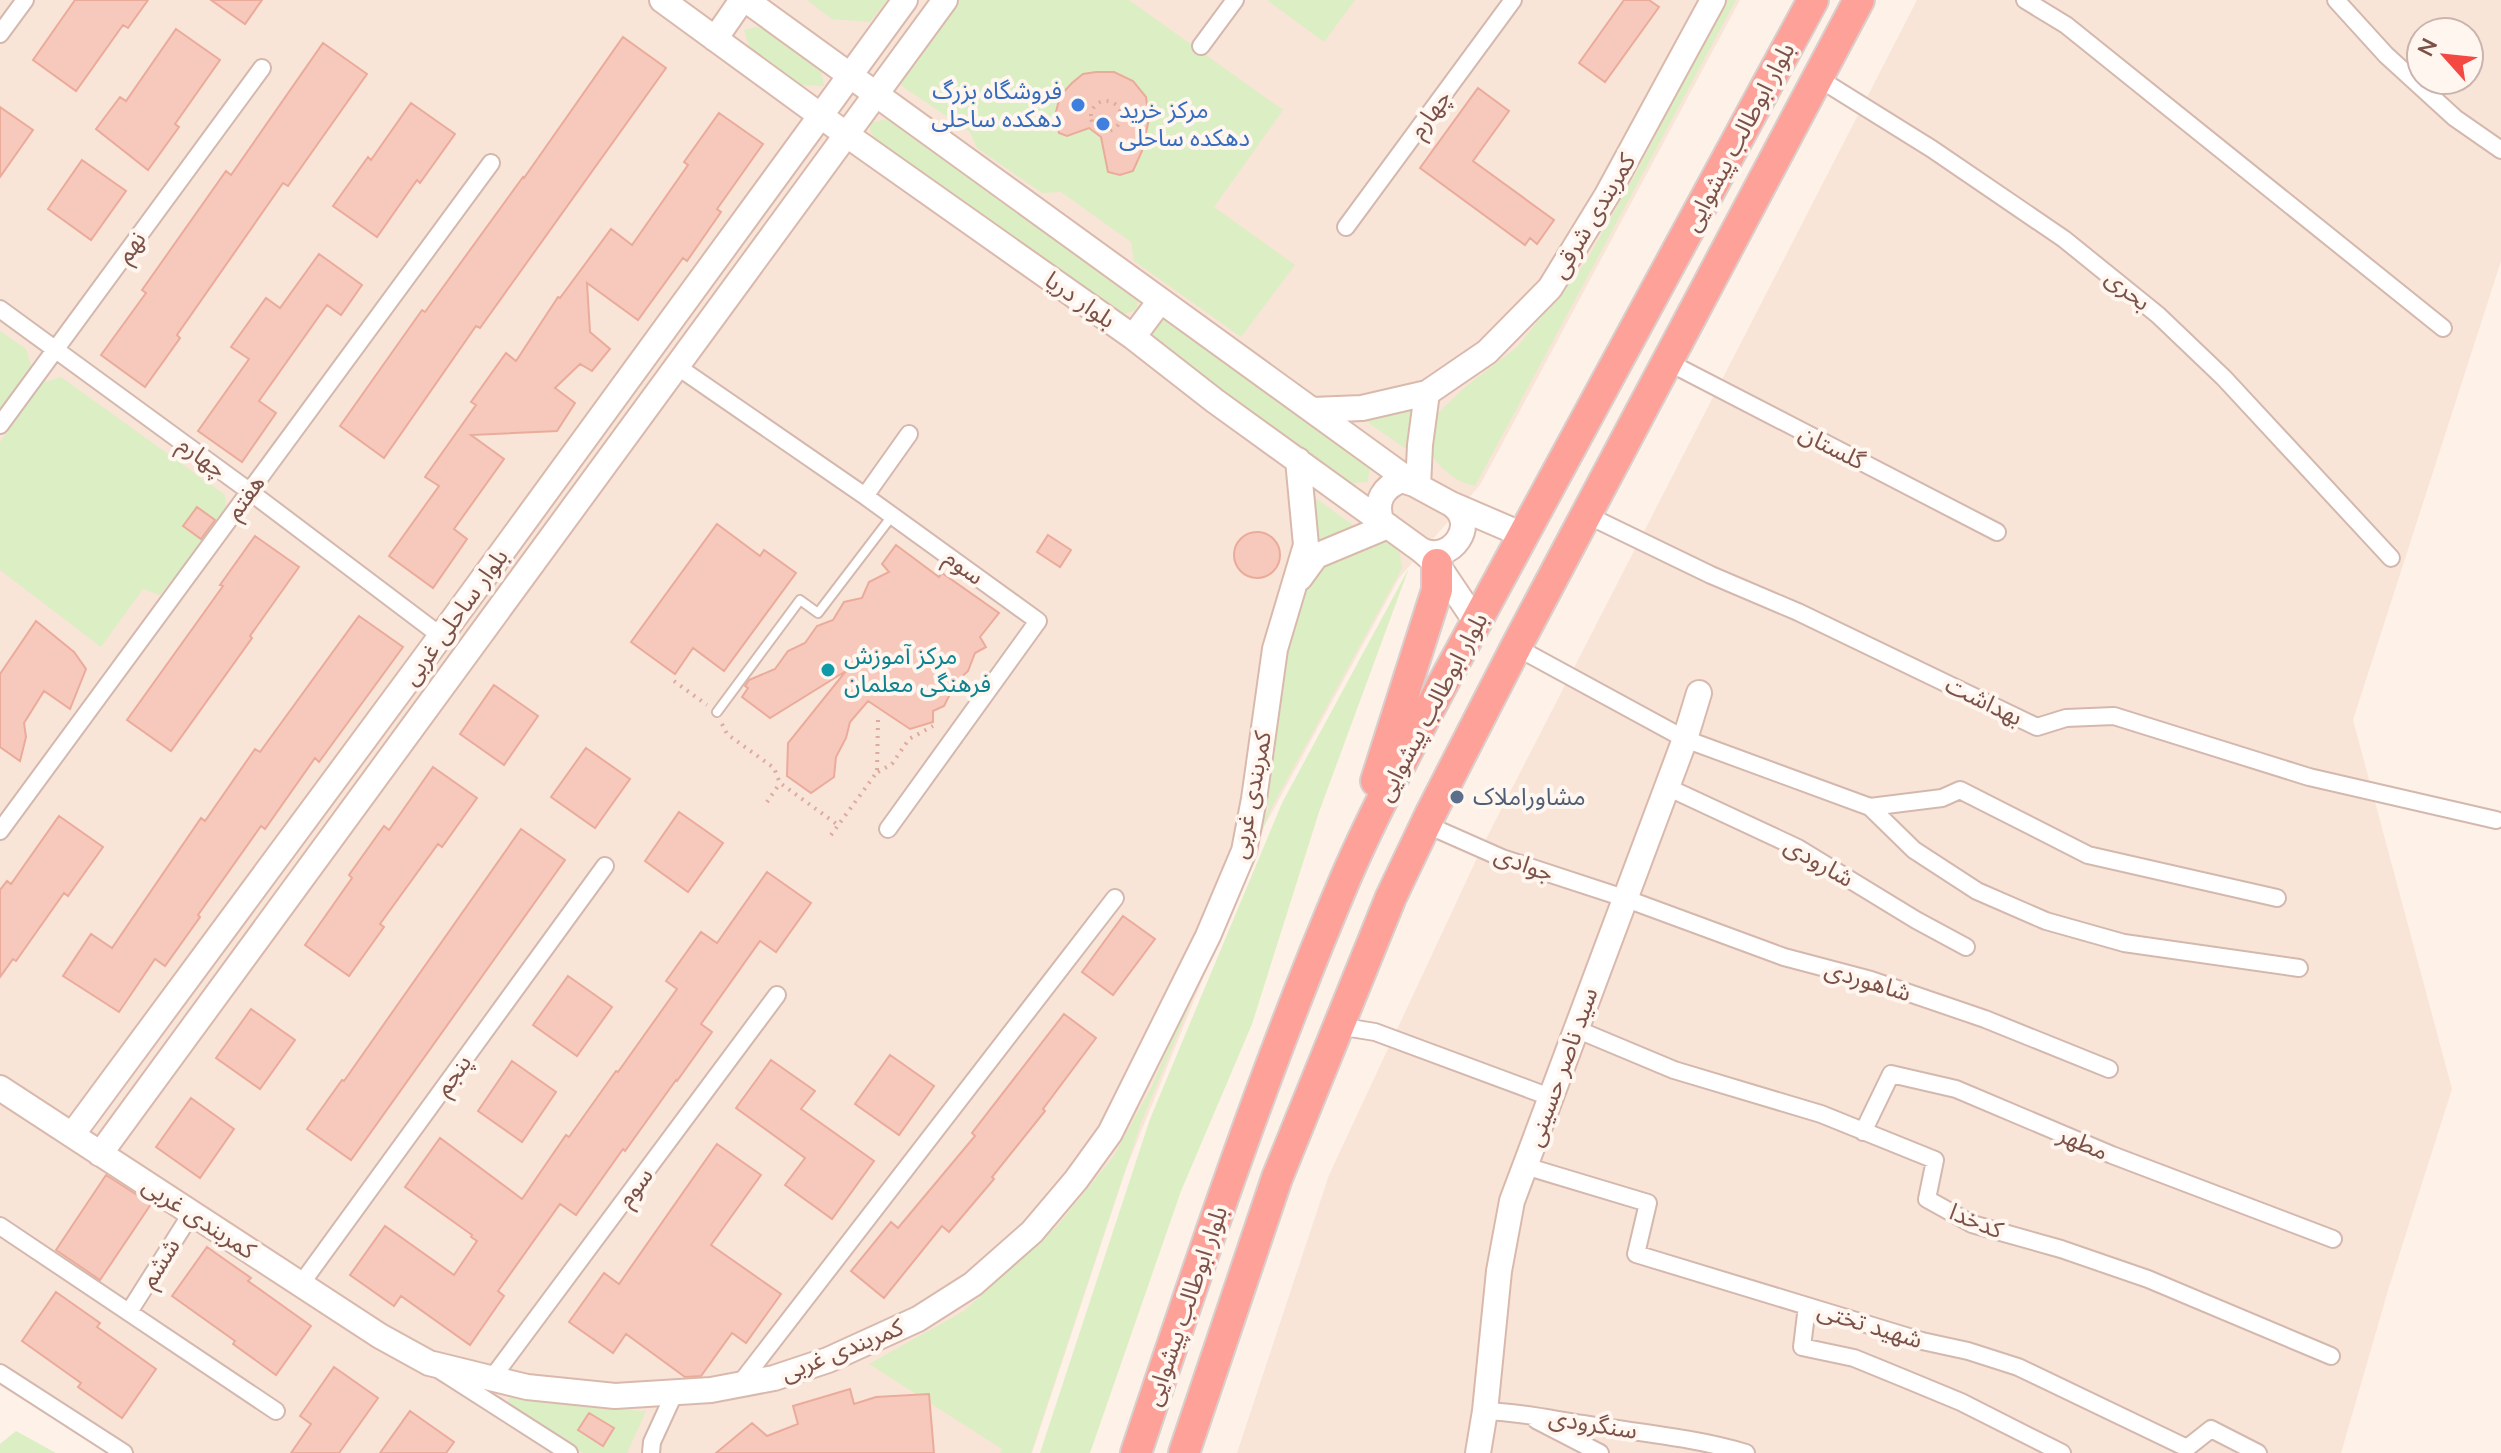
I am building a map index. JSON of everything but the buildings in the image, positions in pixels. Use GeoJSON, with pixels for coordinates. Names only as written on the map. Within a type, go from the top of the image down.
{"type":"FeatureCollection","features":[{"type":"Feature","properties":{"kind":"highway","name":"بلوار ابوطالب پیشوایی"},"geometry":{"type":"LineString","coordinates":[[1136,1453],[1235,1163],[1342,888],[1386,791],[1813,0]]}},
{"type":"Feature","properties":{"kind":"highway","name":"بلوار ابوطالب پیشوایی"},"geometry":{"type":"LineString","coordinates":[[1184,1453],[1277,1178],[1391,897],[1516,647],[1859,0]]}},
{"type":"Feature","properties":{"kind":"highway"},"geometry":{"type":"LineString","coordinates":[[1782,59],[1818,78]]}},
{"type":"Feature","properties":{"kind":"highway"},"geometry":{"type":"LineString","coordinates":[[1342,888],[1437,590],[1429,557]]}},
{"type":"Feature","properties":{"kind":"street"},"geometry":{"type":"LineString","coordinates":[[0,34],[25,0]]}},
{"type":"Feature","properties":{"kind":"street","name":"بلوار دریا"},"geometry":{"type":"LineString","coordinates":[[662,0],[715,39],[854,125],[1215,401],[1429,557],[1476,622]]}},
{"type":"Feature","properties":{"kind":"street"},"geometry":{"type":"LineString","coordinates":[[715,39],[744,0]]}},
{"type":"Feature","properties":{"kind":"street","name":"بلوار دریا"},"geometry":{"type":"LineString","coordinates":[[744,0],[1416,485],[1523,535]]}},
{"type":"Feature","properties":{"kind":"street","name":"بلوار ساحلی غربی"},"geometry":{"type":"LineString","coordinates":[[72,1135],[905,0]]}},
{"type":"Feature","properties":{"kind":"street","name":"بلوار ساحلی غربی"},"geometry":{"type":"LineString","coordinates":[[100,1154],[945,0]]}},
{"type":"Feature","properties":{"kind":"street"},"geometry":{"type":"LineString","coordinates":[[1201,46],[1235,0]]}},
{"type":"Feature","properties":{"kind":"street","name":"چهارم"},"geometry":{"type":"LineString","coordinates":[[1346,227],[1513,0]]}},
{"type":"Feature","properties":{"kind":"street","name":"کمربندی شرقی"},"geometry":{"type":"LineString","coordinates":[[1427,393],[1487,352],[1550,288],[1607,195],[1713,0]]}},
{"type":"Feature","properties":{"kind":"street"},"geometry":{"type":"LineString","coordinates":[[2025,0],[2078,34],[2443,328]]}},
{"type":"Feature","properties":{"kind":"street"},"geometry":{"type":"LineString","coordinates":[[2336,0],[2420,87],[2455,118],[2501,150]]}},
{"type":"Feature","properties":{"kind":"street","name":"نهم"},"geometry":{"type":"LineString","coordinates":[[0,425],[262,68]]}},
{"type":"Feature","properties":{"kind":"street","name":"بحری"},"geometry":{"type":"LineString","coordinates":[[1818,78],[1932,149],[2064,239],[2158,315],[2224,378],[2391,558]]}},
{"type":"Feature","properties":{"kind":"street","name":"هفتم"},"geometry":{"type":"LineString","coordinates":[[0,831],[491,163]]}},
{"type":"Feature","properties":{"kind":"street"},"geometry":{"type":"LineString","coordinates":[[1133,337],[1160,301]]}},
{"type":"Feature","properties":{"kind":"street","name":"چهارم"},"geometry":{"type":"LineString","coordinates":[[0,309],[441,636]]}},
{"type":"Feature","properties":{"kind":"street"},"geometry":{"type":"LineString","coordinates":[[652,348],[678,367]]}},
{"type":"Feature","properties":{"kind":"street","name":"گلستان"},"geometry":{"type":"LineString","coordinates":[[1668,362],[1997,532]]}},
{"type":"Feature","properties":{"kind":"street","name":"سوم"},"geometry":{"type":"LineString","coordinates":[[678,367],[892,515],[1038,621],[888,829]]}},
{"type":"Feature","properties":{"kind":"street"},"geometry":{"type":"LineString","coordinates":[[1294,587],[1316,556],[1384,523],[1379,504],[1381,495],[1388,488],[1402,480],[1416,485],[1427,393],[1362,408],[1312,410]]}},
{"type":"Feature","properties":{"kind":"street"},"geometry":{"type":"LineString","coordinates":[[865,496],[909,434]]}},
{"type":"Feature","properties":{"kind":"street","name":"کمربندی غربی"},"geometry":{"type":"LineString","coordinates":[[0,1088],[380,1336],[429,1363],[527,1387],[615,1396],[711,1390],[774,1378],[828,1360],[918,1319],[973,1284],[1032,1232],[1076,1180],[1110,1133],[1208,936],[1244,851],[1275,649],[1306,545],[1298,460]]}},
{"type":"Feature","properties":{"kind":"street"},"geometry":{"type":"LineString","coordinates":[[1429,557],[1428,553],[1437,554],[1454,545],[1460,537],[1462,518],[1458,509],[1451,504]]}},
{"type":"Feature","properties":{"kind":"street","name":"بهداشت"},"geometry":{"type":"LineString","coordinates":[[1587,515],[2037,727],[2066,718],[2114,716],[2309,777],[2496,820]]}},
{"type":"Feature","properties":{"kind":"street"},"geometry":{"type":"LineString","coordinates":[[1516,647],[1685,739],[1870,807],[1914,850],[1977,891],[2046,921],[2124,943],[2299,968]]}},
{"type":"Feature","properties":{"kind":"street","name":"سید ناصر حسینی"},"geometry":{"type":"LineString","coordinates":[[1478,1453],[1499,1271],[1512,1201],[1685,739],[1699,693]]}},
{"type":"Feature","properties":{"kind":"street","name":"شارودی"},"geometry":{"type":"LineString","coordinates":[[1667,787],[1798,848],[1966,947]]}},
{"type":"Feature","properties":{"kind":"street"},"geometry":{"type":"LineString","coordinates":[[1870,807],[1942,798],[1960,790],[2088,855],[2277,898]]}},
{"type":"Feature","properties":{"kind":"street","name":"جوادی"},"geometry":{"type":"LineString","coordinates":[[1425,824],[1502,858],[1624,898]]}},
{"type":"Feature","properties":{"kind":"street","name":"پنجم"},"geometry":{"type":"LineString","coordinates":[[301,1284],[605,866]]}},
{"type":"Feature","properties":{"kind":"street"},"geometry":{"type":"LineString","coordinates":[[739,1385],[1115,898]]}},
{"type":"Feature","properties":{"kind":"street","name":"شاهوردی"},"geometry":{"type":"LineString","coordinates":[[1624,898],[1784,957],[1871,980],[1985,1019],[2109,1069]]}},
{"type":"Feature","properties":{"kind":"street","name":"سوم"},"geometry":{"type":"LineString","coordinates":[[492,1378],[777,995]]}},
{"type":"Feature","properties":{"kind":"street"},"geometry":{"type":"LineString","coordinates":[[1338,1026],[1375,1032],[1550,1097]]}},
{"type":"Feature","properties":{"kind":"street","name":"کدخدا"},"geometry":{"type":"LineString","coordinates":[[1576,1029],[1674,1070],[1821,1114],[1935,1160],[1927,1199],[1972,1224],[2061,1249],[2148,1279],[2331,1356]]}},
{"type":"Feature","properties":{"kind":"street","name":"مطهر"},"geometry":{"type":"LineString","coordinates":[[1863,1132],[1891,1074],[1956,1089],[2112,1155],[2333,1239]]}},
{"type":"Feature","properties":{"kind":"street","name":"شهید تختی"},"geometry":{"type":"LineString","coordinates":[[1525,1166],[1648,1203],[1636,1254],[2018,1367],[2187,1448],[2211,1429],[2258,1453]]}},
{"type":"Feature","properties":{"kind":"street","name":"ششم"},"geometry":{"type":"LineString","coordinates":[[129,1312],[191,1214]]}},
{"type":"Feature","properties":{"kind":"street"},"geometry":{"type":"LineString","coordinates":[[0,1226],[276,1411]]}},
{"type":"Feature","properties":{"kind":"street"},"geometry":{"type":"LineString","coordinates":[[1807,1306],[1802,1347],[1854,1358],[1961,1402],[2062,1453]]}},
{"type":"Feature","properties":{"kind":"street"},"geometry":{"type":"LineString","coordinates":[[429,1363],[569,1453]]}},
{"type":"Feature","properties":{"kind":"street"},"geometry":{"type":"LineString","coordinates":[[0,1373],[124,1453]]}},
{"type":"Feature","properties":{"kind":"street"},"geometry":{"type":"LineString","coordinates":[[651,1453],[652,1442],[675,1392]]}},
{"type":"Feature","properties":{"kind":"street","name":"سنگرودی"},"geometry":{"type":"LineString","coordinates":[[1485,1411],[1520,1412],[1707,1442],[1746,1453]]}},
{"type":"Feature","properties":{"kind":"street"},"geometry":{"type":"LineString","coordinates":[[1520,1412],[1600,1453]]}},
{"type":"Feature","properties":{"kind":"lane"},"geometry":{"type":"LineString","coordinates":[[717,712],[800,600],[818,613],[892,515]]}},
{"type":"Feature","properties":{"kind":"path"},"geometry":{"type":"LineString","coordinates":[[1108,100],[1115,102],[1122,114],[1117,127],[1105,131],[1098,129],[1091,118],[1095,105],[1108,100]]}},
{"type":"Feature","properties":{"kind":"path"},"geometry":{"type":"LineString","coordinates":[[674,681],[717,712],[727,734],[774,768],[780,783],[838,825]]}},
{"type":"Feature","properties":{"kind":"path"},"geometry":{"type":"LineString","coordinates":[[877,772],[878,719]]}},
{"type":"Feature","properties":{"kind":"path"},"geometry":{"type":"LineString","coordinates":[[831,835],[877,772],[892,764],[909,739],[933,726]]}},
{"type":"Feature","properties":{"kind":"path"},"geometry":{"type":"LineString","coordinates":[[767,802],[780,783]]}},
{"type":"Feature","properties":{"kind":"shaded area"},"geometry":{"type":"Polygon","coordinates":[[[0,0],[1740,0],[1480,485],[1399,578],[1264,827],[1126,1169],[1032,1453],[127,1453],[0,1369],[0,0]]]}},
{"type":"Feature","properties":{"kind":"shaded area"},"geometry":{"type":"Polygon","coordinates":[[[1917,0],[2501,0],[2501,261],[2353,720],[2452,1089],[2389,1287],[2341,1453],[1237,1453],[1329,1175],[1486,839],[1917,0]]]}},
{"type":"Feature","properties":{"kind":"green space"},"geometry":{"type":"Polygon","coordinates":[[[807,0],[887,0],[870,22],[832,19],[807,0]]]}},
{"type":"Feature","properties":{"kind":"green space"},"geometry":{"type":"Polygon","coordinates":[[[959,0],[1129,0],[1283,110],[1214,207],[1295,265],[1241,337],[1134,261],[1131,242],[1061,192],[1042,193],[977,148],[970,132],[899,84],[959,0]]]}},
{"type":"Feature","properties":{"kind":"green space"},"geometry":{"type":"Polygon","coordinates":[[[1267,0],[1355,0],[1324,42],[1267,0]]]}},
{"type":"Feature","properties":{"kind":"green space"},"geometry":{"type":"Polygon","coordinates":[[[1726,0],[1736,0],[1475,486],[1456,479],[1431,455],[1436,415],[1464,388],[1517,347],[1585,263],[1636,173],[1726,0]]]}},
{"type":"Feature","properties":{"kind":"green space"},"geometry":{"type":"Polygon","coordinates":[[[765,25],[820,64],[824,86],[801,85],[750,50],[744,30],[765,25]]]}},
{"type":"Feature","properties":{"kind":"green space"},"geometry":{"type":"Polygon","coordinates":[[[887,119],[1140,295],[1136,310],[1119,316],[872,139],[869,123],[887,119]]]}},
{"type":"Feature","properties":{"kind":"green space"},"geometry":{"type":"Polygon","coordinates":[[[1161,315],[1370,463],[1368,482],[1352,483],[1145,336],[1161,315]]]}},
{"type":"Feature","properties":{"kind":"green space"},"geometry":{"type":"Polygon","coordinates":[[[0,331],[26,349],[31,365],[0,409],[0,331]]]}},
{"type":"Feature","properties":{"kind":"green space"},"geometry":{"type":"Polygon","coordinates":[[[61,377],[225,495],[226,512],[160,595],[143,589],[101,647],[0,570],[0,442],[42,383],[61,377]]]}},
{"type":"Feature","properties":{"kind":"green space"},"geometry":{"type":"Polygon","coordinates":[[[1411,409],[1406,449],[1366,421],[1411,409]]]}},
{"type":"Feature","properties":{"kind":"green space"},"geometry":{"type":"Polygon","coordinates":[[[1311,495],[1353,525],[1315,544],[1311,495]]]}},
{"type":"Feature","properties":{"kind":"green space"},"geometry":{"type":"Polygon","coordinates":[[[1382,537],[1399,549],[1402,568],[1272,807],[1141,1123],[1031,1453],[1000,1453],[1002,1449],[869,1364],[964,1311],[1057,1226],[1113,1157],[1152,1086],[1269,807],[1262,788],[1282,653],[1302,594],[1321,562],[1382,537]]]}},
{"type":"Feature","properties":{"kind":"green space"},"geometry":{"type":"Polygon","coordinates":[[[1409,568],[1319,812],[1252,1024],[1181,1191],[1090,1453],[1040,1453],[1150,1119],[1282,803],[1409,568]]]}},
{"type":"Feature","properties":{"kind":"green space"},"geometry":{"type":"Polygon","coordinates":[[[510,1397],[646,1411],[627,1453],[583,1453],[507,1404],[510,1397]]]}},
{"type":"Feature","properties":{"kind":"green space"},"geometry":{"type":"Polygon","coordinates":[[[16,1431],[56,1453],[0,1453],[0,1444],[16,1431]]]}},
{"type":"Feature","properties":{"kind":"place","name":"فروشگاه بزرگ دهکده ساحلی"},"geometry":{"type":"Point","coordinates":[1078,105]}},
{"type":"Feature","properties":{"kind":"place","name":"مرکز خرید دهکده ساحلی"},"geometry":{"type":"Point","coordinates":[1103,124]}},
{"type":"Feature","properties":{"kind":"place","name":"مرکز آموزش فرهنگی معلمان"},"geometry":{"type":"Point","coordinates":[828,670]}},
{"type":"Feature","properties":{"kind":"place","name":"مشاوراملاک"},"geometry":{"type":"Point","coordinates":[1457,797]}}]}
